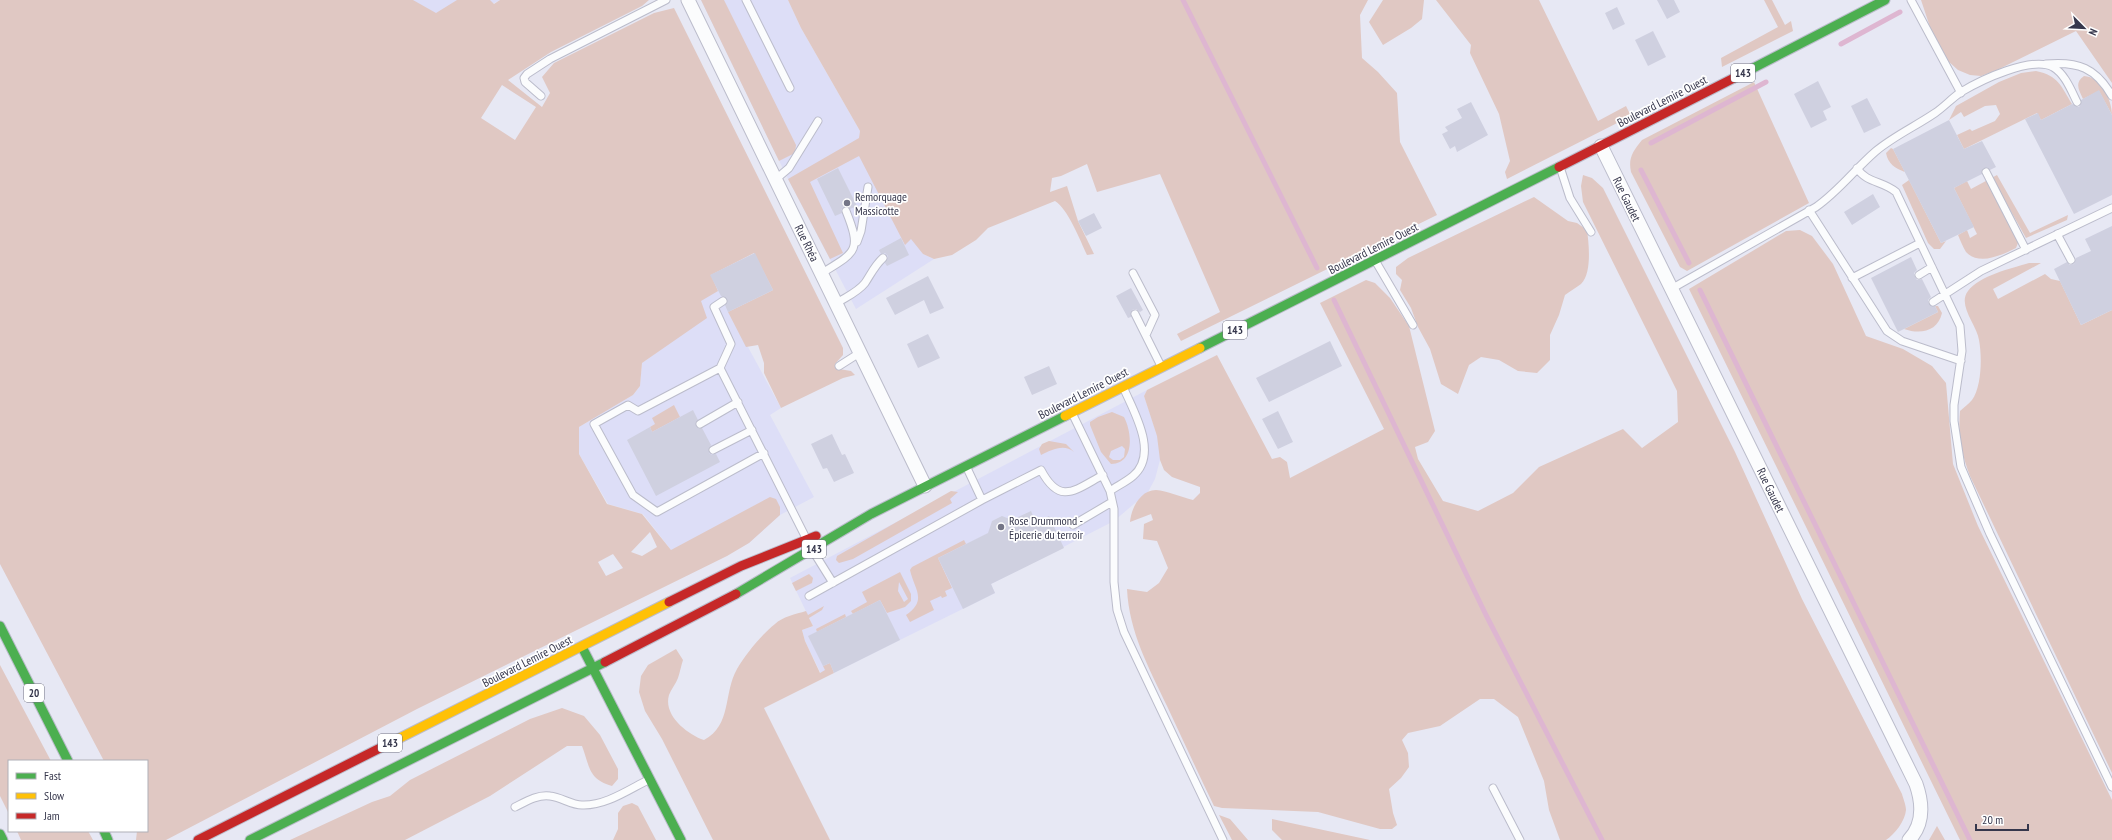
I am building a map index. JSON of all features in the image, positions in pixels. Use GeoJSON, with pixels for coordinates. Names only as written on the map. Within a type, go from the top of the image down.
{"type":"FeatureCollection","features":[{"type":"Feature","properties":{"kind":"main road","name":"Boulevard Lemire Ouest"},"geometry":{"type":"LineString","coordinates":[[250,840],[593,668],[756,584],[871,514],[925,486],[1560,167],[1885,0]]}},
{"type":"Feature","properties":{"kind":"main road","name":"Boulevard Lemire Ouest"},"geometry":{"type":"LineString","coordinates":[[198,840],[740,566],[871,514]]}},
{"type":"Feature","properties":{"kind":"main road","name":"20"},"geometry":{"type":"LineString","coordinates":[[0,626],[67,760]]}},
{"type":"Feature","properties":{"kind":"main road"},"geometry":{"type":"LineString","coordinates":[[582,647],[681,840]]}},
{"type":"Feature","properties":{"kind":"main road"},"geometry":{"type":"LineString","coordinates":[[0,834],[3,840]]}},
{"type":"Feature","properties":{"kind":"street","name":"Rue Rhéa"},"geometry":{"type":"LineString","coordinates":[[688,0],[861,352],[925,486]]}},
{"type":"Feature","properties":{"kind":"street","name":"Rue Gaudet"},"geometry":{"type":"LineString","coordinates":[[1601,146],[1916,784],[1922,810],[1920,820],[1911,838]]}},
{"type":"Feature","properties":{"kind":"lane"},"geometry":{"type":"LineString","coordinates":[[541,96],[525,82],[524,78],[527,74],[550,59],[666,0]]}},
{"type":"Feature","properties":{"kind":"lane"},"geometry":{"type":"LineString","coordinates":[[746,0],[790,88]]}},
{"type":"Feature","properties":{"kind":"lane"},"geometry":{"type":"LineString","coordinates":[[1911,0],[1961,92]]}},
{"type":"Feature","properties":{"kind":"lane"},"geometry":{"type":"LineString","coordinates":[[1671,289],[1810,210],[1836,192],[1856,168],[1884,144],[1936,113],[1961,92],[2021,66],[2064,62],[2084,68],[2100,78],[2112,96]]}},
{"type":"Feature","properties":{"kind":"lane"},"geometry":{"type":"LineString","coordinates":[[2045,64],[2060,73],[2076,102]]}},
{"type":"Feature","properties":{"kind":"lane"},"geometry":{"type":"LineString","coordinates":[[776,179],[789,168],[818,121]]}},
{"type":"Feature","properties":{"kind":"lane"},"geometry":{"type":"LineString","coordinates":[[1560,167],[1570,198],[1591,232]]}},
{"type":"Feature","properties":{"kind":"lane"},"geometry":{"type":"LineString","coordinates":[[1856,168],[1866,179],[1884,184],[1896,192],[1960,326],[1962,339],[1961,361],[1954,405],[1954,421],[1961,467],[1990,534],[2112,787]]}},
{"type":"Feature","properties":{"kind":"lane"},"geometry":{"type":"LineString","coordinates":[[1986,172],[2026,250]]}},
{"type":"Feature","properties":{"kind":"lane"},"geometry":{"type":"LineString","coordinates":[[822,273],[849,256],[854,247],[861,231],[868,187]]}},
{"type":"Feature","properties":{"kind":"lane"},"geometry":{"type":"LineString","coordinates":[[1933,302],[1981,271],[2112,208]]}},
{"type":"Feature","properties":{"kind":"lane"},"geometry":{"type":"LineString","coordinates":[[1810,210],[1879,322],[1893,337],[1961,361]]}},
{"type":"Feature","properties":{"kind":"lane"},"geometry":{"type":"LineString","coordinates":[[846,211],[855,232],[854,247]]}},
{"type":"Feature","properties":{"kind":"lane"},"geometry":{"type":"LineString","coordinates":[[2058,234],[2071,260]]}},
{"type":"Feature","properties":{"kind":"lane"},"geometry":{"type":"LineString","coordinates":[[1852,278],[1920,242]]}},
{"type":"Feature","properties":{"kind":"lane"},"geometry":{"type":"LineString","coordinates":[[837,303],[857,290],[864,283],[874,266],[883,258]]}},
{"type":"Feature","properties":{"kind":"lane"},"geometry":{"type":"LineString","coordinates":[[1375,260],[1413,325]]}},
{"type":"Feature","properties":{"kind":"lane"},"geometry":{"type":"LineString","coordinates":[[1919,275],[1932,267]]}},
{"type":"Feature","properties":{"kind":"lane"},"geometry":{"type":"LineString","coordinates":[[1133,273],[1155,315],[1146,335]]}},
{"type":"Feature","properties":{"kind":"lane"},"geometry":{"type":"LineString","coordinates":[[724,301],[714,307],[731,344],[720,368],[638,411],[628,405],[594,424],[633,495],[657,512],[764,453]]}},
{"type":"Feature","properties":{"kind":"lane"},"geometry":{"type":"LineString","coordinates":[[1135,314],[1161,367]]}},
{"type":"Feature","properties":{"kind":"lane"},"geometry":{"type":"LineString","coordinates":[[839,366],[861,352]]}},
{"type":"Feature","properties":{"kind":"lane"},"geometry":{"type":"LineString","coordinates":[[720,368],[807,540],[833,583]]}},
{"type":"Feature","properties":{"kind":"lane"},"geometry":{"type":"LineString","coordinates":[[1110,491],[1134,475],[1141,463],[1144,451],[1144,438],[1122,386]]}},
{"type":"Feature","properties":{"kind":"lane"},"geometry":{"type":"LineString","coordinates":[[700,424],[738,402]]}},
{"type":"Feature","properties":{"kind":"lane"},"geometry":{"type":"LineString","coordinates":[[1071,412],[1110,491],[1114,521],[1115,589],[1117,610],[1124,632],[1223,840]]}},
{"type":"Feature","properties":{"kind":"lane"},"geometry":{"type":"LineString","coordinates":[[714,450],[752,430]]}},
{"type":"Feature","properties":{"kind":"lane"},"geometry":{"type":"LineString","coordinates":[[966,466],[982,500]]}},
{"type":"Feature","properties":{"kind":"lane"},"geometry":{"type":"LineString","coordinates":[[809,596],[982,500],[1041,470],[1049,485],[1062,492],[1068,492],[1078,488],[1103,475]]}},
{"type":"Feature","properties":{"kind":"lane"},"geometry":{"type":"LineString","coordinates":[[1073,525],[1112,502]]}},
{"type":"Feature","properties":{"kind":"lane"},"geometry":{"type":"LineString","coordinates":[[515,807],[543,796],[551,796],[582,805],[599,803],[613,798],[650,779]]}},
{"type":"Feature","properties":{"kind":"lane"},"geometry":{"type":"LineString","coordinates":[[1493,788],[1520,840]]}},
{"type":"Feature","properties":{"kind":"shaded area"},"geometry":{"type":"Polygon","coordinates":[[[0,0],[413,0],[436,13],[457,0],[490,0],[494,4],[500,0],[649,0],[642,6],[551,52],[508,80],[542,107],[550,93],[542,77],[554,63],[654,13],[674,8],[843,348],[843,355],[835,364],[839,369],[851,371],[855,375],[843,378],[781,408],[764,373],[764,363],[758,345],[746,347],[728,312],[773,290],[754,253],[711,275],[718,291],[701,301],[707,318],[642,363],[640,386],[633,395],[579,427],[579,454],[607,504],[642,514],[671,550],[770,497],[776,499],[780,507],[780,515],[749,543],[727,556],[417,709],[166,840],[136,840],[137,832],[148,832],[148,760],[103,760],[0,564],[0,0]],[[502,85],[481,118],[515,140],[536,107],[502,85]],[[650,532],[631,552],[642,556],[657,547],[650,532]],[[613,554],[598,562],[606,576],[623,568],[613,554]]]}},
{"type":"Feature","properties":{"kind":"shaded area"},"geometry":{"type":"Polygon","coordinates":[[[395,0],[500,0],[442,31],[395,0]]]}},
{"type":"Feature","properties":{"kind":"shaded area"},"geometry":{"type":"Polygon","coordinates":[[[701,0],[788,0],[801,28],[860,131],[859,143],[923,254],[934,259],[856,309],[788,179],[701,0]]]}},
{"type":"Feature","properties":{"kind":"shaded area"},"geometry":{"type":"Polygon","coordinates":[[[701,0],[724,0],[796,145],[795,153],[779,161],[701,0]]]}},
{"type":"Feature","properties":{"kind":"shaded area"},"geometry":{"type":"Polygon","coordinates":[[[788,0],[1368,0],[1360,15],[1362,58],[1378,72],[1397,93],[1400,142],[1437,215],[1181,341],[1177,334],[1220,312],[1160,174],[1097,192],[1087,164],[1061,176],[1052,178],[1050,192],[1067,186],[1078,221],[1094,254],[1087,255],[1069,218],[1060,205],[1055,201],[988,228],[976,240],[952,255],[934,259],[923,254],[911,239],[905,245],[859,156],[810,182],[843,253],[830,259],[788,179],[859,138],[860,131],[801,28],[788,0]]]}},
{"type":"Feature","properties":{"kind":"shaded area"},"geometry":{"type":"Polygon","coordinates":[[[1383,0],[1424,0],[1422,19],[1411,28],[1383,45],[1369,22],[1383,0]]]}},
{"type":"Feature","properties":{"kind":"shaded area"},"geometry":{"type":"Polygon","coordinates":[[[1436,0],[1539,0],[1598,121],[1626,106],[1631,116],[1507,179],[1505,172],[1510,161],[1499,114],[1470,53],[1471,45],[1436,0]]]}},
{"type":"Feature","properties":{"kind":"shaded area"},"geometry":{"type":"Polygon","coordinates":[[[1764,0],[1772,0],[1785,25],[1791,21],[1793,31],[1722,67],[1721,58],[1778,27],[1764,0]]]}},
{"type":"Feature","properties":{"kind":"shaded area"},"geometry":{"type":"Polygon","coordinates":[[[1921,0],[2112,0],[2112,83],[2076,31],[1997,70],[1981,76],[1970,75],[1958,70],[1948,61],[1930,27],[1921,0]]]}},
{"type":"Feature","properties":{"kind":"shaded area"},"geometry":{"type":"Polygon","coordinates":[[[2036,71],[2044,73],[2055,79],[2062,87],[2072,104],[2041,120],[2037,113],[1964,149],[1957,135],[1970,129],[1972,131],[1995,121],[2000,114],[1996,105],[1985,106],[1964,117],[1961,112],[1949,120],[1956,106],[1999,82],[2021,73],[2036,71]]]}},
{"type":"Feature","properties":{"kind":"shaded area"},"geometry":{"type":"Polygon","coordinates":[[[2084,76],[2096,80],[2104,90],[2108,96],[2112,115],[2099,91],[2083,99],[2078,84],[2084,76]]]}},
{"type":"Feature","properties":{"kind":"shaded area"},"geometry":{"type":"Polygon","coordinates":[[[1754,82],[1809,203],[1687,271],[1680,267],[1631,172],[1630,163],[1632,155],[1642,140],[1754,82]]]}},
{"type":"Feature","properties":{"kind":"shaded area"},"geometry":{"type":"Polygon","coordinates":[[[1891,148],[1893,149],[1905,172],[1895,167],[1888,160],[1886,153],[1891,148]]]}},
{"type":"Feature","properties":{"kind":"shaded area"},"geometry":{"type":"Polygon","coordinates":[[[1583,175],[1592,178],[1603,188],[1735,452],[1802,599],[1902,794],[1906,810],[1902,823],[1886,840],[1560,840],[1549,810],[1544,781],[1518,717],[1494,699],[1480,699],[1440,726],[1408,733],[1402,740],[1408,753],[1409,767],[1401,778],[1389,789],[1393,813],[1397,825],[1392,829],[1380,829],[1318,812],[1222,808],[1214,806],[1147,664],[1136,635],[1129,605],[1127,589],[1147,592],[1159,583],[1168,568],[1157,541],[1143,539],[1144,524],[1153,520],[1151,514],[1130,522],[1134,506],[1137,501],[1145,493],[1156,490],[1193,500],[1200,493],[1200,487],[1172,477],[1164,470],[1160,460],[1157,436],[1144,396],[1147,390],[1217,355],[1272,459],[1280,457],[1287,462],[1290,478],[1384,429],[1320,303],[1366,280],[1375,283],[1390,298],[1409,326],[1435,431],[1428,442],[1415,447],[1418,459],[1443,501],[1478,511],[1513,493],[1539,467],[1623,429],[1642,448],[1678,422],[1677,391],[1583,202],[1581,186],[1583,175]]]}},
{"type":"Feature","properties":{"kind":"shaded area"},"geometry":{"type":"Polygon","coordinates":[[[1997,175],[2030,233],[2068,215],[2067,220],[2026,238],[1999,190],[2018,243],[2016,248],[2004,254],[1991,258],[1977,258],[1966,252],[1958,235],[1967,230],[1970,238],[1977,234],[1954,188],[1967,181],[1971,189],[1997,175]]]}},
{"type":"Feature","properties":{"kind":"shaded area"},"geometry":{"type":"Polygon","coordinates":[[[1909,180],[1941,243],[1946,241],[1940,249],[1934,249],[1928,243],[1902,185],[1909,180]]]}},
{"type":"Feature","properties":{"kind":"shaded area"},"geometry":{"type":"Polygon","coordinates":[[[1534,197],[1568,221],[1577,223],[1587,230],[1589,258],[1587,273],[1581,284],[1565,295],[1559,315],[1550,335],[1550,360],[1537,373],[1518,371],[1499,360],[1481,357],[1469,365],[1458,394],[1441,384],[1430,349],[1418,327],[1411,308],[1400,290],[1402,280],[1396,274],[1396,267],[1408,258],[1534,197]]]}},
{"type":"Feature","properties":{"kind":"shaded area"},"geometry":{"type":"Polygon","coordinates":[[[1800,230],[1812,236],[1833,264],[1866,336],[1903,349],[1932,366],[1946,383],[1953,464],[1978,526],[2112,800],[2112,840],[1960,840],[1689,289],[1786,231],[1800,230]]]}},
{"type":"Feature","properties":{"kind":"shaded area"},"geometry":{"type":"Polygon","coordinates":[[[755,253],[773,290],[729,312],[781,408],[770,415],[814,497],[780,515],[749,543],[686,576],[671,550],[643,514],[608,504],[579,454],[579,427],[633,395],[640,386],[642,363],[660,350],[701,301],[710,275],[755,253]]]}},
{"type":"Feature","properties":{"kind":"shaded area"},"geometry":{"type":"Polygon","coordinates":[[[2029,263],[2041,263],[1993,289],[1998,299],[2045,274],[2051,279],[2060,281],[2081,325],[2112,310],[2112,773],[1970,476],[1961,444],[1959,428],[1960,411],[1971,401],[1978,387],[1981,362],[1978,334],[1966,309],[1965,297],[1968,291],[1980,281],[1996,273],[2029,263]]]}},
{"type":"Feature","properties":{"kind":"shaded area"},"geometry":{"type":"Polygon","coordinates":[[[1935,306],[1938,306],[1942,313],[1937,324],[1933,328],[1917,332],[1904,329],[1938,312],[1935,306]]]}},
{"type":"Feature","properties":{"kind":"shaded area"},"geometry":{"type":"Polygon","coordinates":[[[1147,390],[1144,396],[1160,444],[1160,460],[1155,479],[1148,492],[1114,521],[991,584],[995,593],[823,678],[805,641],[802,630],[813,626],[790,578],[1147,390]]]}},
{"type":"Feature","properties":{"kind":"shaded area"},"geometry":{"type":"Polygon","coordinates":[[[674,405],[680,417],[652,432],[650,427],[655,424],[652,418],[674,405]]]}},
{"type":"Feature","properties":{"kind":"shaded area"},"geometry":{"type":"Polygon","coordinates":[[[1112,412],[1124,417],[1127,423],[1130,446],[1128,453],[1119,463],[1111,464],[1101,452],[1090,425],[1090,422],[1098,417],[1112,412]],[[1122,446],[1111,451],[1109,457],[1113,460],[1120,460],[1124,457],[1125,449],[1122,446]]]}},
{"type":"Feature","properties":{"kind":"shaded area"},"geometry":{"type":"Polygon","coordinates":[[[1049,441],[1066,444],[1074,452],[1066,448],[1058,448],[1041,455],[1039,449],[1042,444],[1049,441]]]}},
{"type":"Feature","properties":{"kind":"shaded area"},"geometry":{"type":"Polygon","coordinates":[[[951,491],[958,492],[950,499],[952,503],[853,559],[839,563],[836,560],[837,556],[951,491]]]}},
{"type":"Feature","properties":{"kind":"shaded area"},"geometry":{"type":"Polygon","coordinates":[[[964,540],[966,544],[938,558],[952,588],[945,591],[947,596],[942,598],[941,596],[930,601],[934,610],[910,622],[906,615],[913,610],[918,599],[918,594],[910,570],[912,567],[964,540]]]}},
{"type":"Feature","properties":{"kind":"shaded area"},"geometry":{"type":"Polygon","coordinates":[[[900,572],[911,594],[911,601],[905,607],[887,613],[880,600],[853,614],[851,611],[867,602],[862,592],[900,572]],[[899,582],[898,591],[904,602],[908,599],[899,582]]]}},
{"type":"Feature","properties":{"kind":"shaded area"},"geometry":{"type":"Polygon","coordinates":[[[809,574],[813,578],[812,583],[796,591],[792,583],[809,574]]]}},
{"type":"Feature","properties":{"kind":"shaded area"},"geometry":{"type":"Polygon","coordinates":[[[824,606],[822,610],[809,618],[813,626],[802,630],[805,641],[820,673],[825,670],[823,666],[830,663],[834,673],[764,708],[830,840],[713,840],[662,739],[645,711],[639,692],[641,676],[648,665],[676,649],[683,660],[677,680],[669,695],[668,702],[670,710],[678,723],[697,737],[704,740],[713,734],[719,726],[723,718],[730,689],[737,669],[759,639],[781,619],[806,611],[808,615],[824,606]]]}},
{"type":"Feature","properties":{"kind":"shaded area"},"geometry":{"type":"Polygon","coordinates":[[[845,614],[846,617],[817,632],[816,629],[845,614]]]}},
{"type":"Feature","properties":{"kind":"shaded area"},"geometry":{"type":"Polygon","coordinates":[[[0,665],[50,760],[8,760],[8,812],[0,796],[0,665]]]}},
{"type":"Feature","properties":{"kind":"shaded area"},"geometry":{"type":"Polygon","coordinates":[[[562,708],[584,716],[600,735],[618,769],[618,779],[612,786],[598,780],[594,776],[582,746],[567,746],[490,796],[405,840],[290,840],[372,802],[390,796],[410,780],[530,719],[562,708]]]}},
{"type":"Feature","properties":{"kind":"shaded area"},"geometry":{"type":"Polygon","coordinates":[[[632,803],[638,806],[656,840],[613,840],[618,829],[618,813],[623,806],[632,803]]]}},
{"type":"Feature","properties":{"kind":"shaded area"},"geometry":{"type":"Polygon","coordinates":[[[1219,815],[1230,819],[1248,840],[1232,840],[1219,815]]]}},
{"type":"Feature","properties":{"kind":"shaded area"},"geometry":{"type":"Polygon","coordinates":[[[1272,819],[1370,840],[1282,840],[1272,830],[1272,819]]]}},
{"type":"Feature","properties":{"kind":"shaded area"},"geometry":{"type":"Polygon","coordinates":[[[1937,826],[1945,840],[1929,840],[1937,826]]]}},
{"type":"Feature","properties":{"kind":"shaded area"},"geometry":{"type":"Polygon","coordinates":[[[17,832],[89,832],[93,840],[21,840],[17,832]]]}},
{"type":"Feature","properties":{"kind":"building"},"geometry":{"type":"Polygon","coordinates":[[[1657,0],[1674,0],[1680,12],[1667,19],[1657,0]]]}},
{"type":"Feature","properties":{"kind":"building"},"geometry":{"type":"Polygon","coordinates":[[[1617,7],[1625,24],[1613,30],[1605,13],[1617,7]]]}},
{"type":"Feature","properties":{"kind":"building"},"geometry":{"type":"Polygon","coordinates":[[[1653,31],[1666,57],[1648,66],[1635,40],[1653,31]]]}},
{"type":"Feature","properties":{"kind":"building"},"geometry":{"type":"Polygon","coordinates":[[[1818,81],[1831,107],[1823,111],[1827,120],[1811,128],[1794,94],[1818,81]]]}},
{"type":"Feature","properties":{"kind":"building"},"geometry":{"type":"Polygon","coordinates":[[[2099,90],[2112,115],[2112,195],[2074,214],[2025,119],[2038,113],[2041,120],[2072,104],[2079,107],[2081,100],[2099,90]]]}},
{"type":"Feature","properties":{"kind":"building"},"geometry":{"type":"Polygon","coordinates":[[[1867,98],[1881,125],[1864,133],[1851,106],[1867,98]]]}},
{"type":"Feature","properties":{"kind":"building"},"geometry":{"type":"Polygon","coordinates":[[[1471,102],[1488,135],[1457,152],[1455,146],[1450,149],[1442,134],[1448,131],[1445,127],[1462,118],[1457,109],[1471,102]]]}},
{"type":"Feature","properties":{"kind":"building"},"geometry":{"type":"Polygon","coordinates":[[[1949,120],[1964,149],[1982,141],[1996,167],[1990,170],[1983,168],[1982,174],[1954,188],[1974,227],[1941,243],[1893,149],[1949,120]]]}},
{"type":"Feature","properties":{"kind":"building"},"geometry":{"type":"Polygon","coordinates":[[[838,168],[857,206],[850,209],[844,206],[841,210],[842,213],[835,216],[817,179],[838,168]]]}},
{"type":"Feature","properties":{"kind":"building"},"geometry":{"type":"Polygon","coordinates":[[[1873,194],[1880,207],[1852,225],[1844,212],[1873,194]]]}},
{"type":"Feature","properties":{"kind":"building"},"geometry":{"type":"Polygon","coordinates":[[[1094,213],[1102,228],[1086,236],[1078,221],[1094,213]]]}},
{"type":"Feature","properties":{"kind":"building"},"geometry":{"type":"Polygon","coordinates":[[[2112,226],[2112,310],[2081,325],[2054,269],[2067,262],[2070,265],[2074,264],[2076,258],[2091,251],[2085,239],[2112,226]]]}},
{"type":"Feature","properties":{"kind":"building"},"geometry":{"type":"Polygon","coordinates":[[[901,238],[909,255],[887,266],[885,263],[888,256],[885,253],[881,254],[879,250],[901,238]]]}},
{"type":"Feature","properties":{"kind":"building"},"geometry":{"type":"Polygon","coordinates":[[[755,253],[773,290],[728,312],[725,305],[727,299],[721,296],[710,275],[755,253]]]}},
{"type":"Feature","properties":{"kind":"building"},"geometry":{"type":"Polygon","coordinates":[[[1911,257],[1917,270],[1914,273],[1915,277],[1917,280],[1922,279],[1931,297],[1928,300],[1929,304],[1935,306],[1938,312],[1898,332],[1871,278],[1911,257]]]}},
{"type":"Feature","properties":{"kind":"building"},"geometry":{"type":"Polygon","coordinates":[[[928,276],[944,308],[930,314],[924,300],[895,315],[886,298],[928,276]]]}},
{"type":"Feature","properties":{"kind":"building"},"geometry":{"type":"Polygon","coordinates":[[[1131,288],[1143,310],[1140,312],[1136,309],[1132,310],[1131,317],[1128,318],[1116,296],[1131,288]]]}},
{"type":"Feature","properties":{"kind":"building"},"geometry":{"type":"Polygon","coordinates":[[[928,334],[940,358],[918,368],[907,344],[928,334]]]}},
{"type":"Feature","properties":{"kind":"building"},"geometry":{"type":"Polygon","coordinates":[[[1330,341],[1342,366],[1269,402],[1256,378],[1330,341]]]}},
{"type":"Feature","properties":{"kind":"building"},"geometry":{"type":"Polygon","coordinates":[[[1049,366],[1057,384],[1032,395],[1024,377],[1049,366]]]}},
{"type":"Feature","properties":{"kind":"building"},"geometry":{"type":"Polygon","coordinates":[[[693,410],[698,420],[696,426],[702,428],[711,445],[709,448],[709,453],[712,455],[716,454],[720,462],[656,496],[627,440],[650,427],[652,432],[693,410]]]}},
{"type":"Feature","properties":{"kind":"building"},"geometry":{"type":"Polygon","coordinates":[[[1278,411],[1293,442],[1278,449],[1262,419],[1278,411]]]}},
{"type":"Feature","properties":{"kind":"building"},"geometry":{"type":"Polygon","coordinates":[[[832,434],[842,455],[845,454],[854,473],[834,482],[827,468],[823,469],[811,444],[832,434]]]}},
{"type":"Feature","properties":{"kind":"building"},"geometry":{"type":"Polygon","coordinates":[[[1031,511],[1036,523],[1049,516],[1064,548],[991,584],[995,593],[963,609],[938,558],[988,533],[992,521],[1002,516],[1012,520],[1031,511]]]}},
{"type":"Feature","properties":{"kind":"building"},"geometry":{"type":"Polygon","coordinates":[[[880,600],[900,640],[834,673],[830,663],[823,666],[808,636],[880,600]]]}},
{"type":"Feature","properties":{"kind":"waterway"},"geometry":{"type":"LineString","coordinates":[[1183,0],[1317,268]]}},
{"type":"Feature","properties":{"kind":"waterway"},"geometry":{"type":"LineString","coordinates":[[1841,44],[1900,12]]}},
{"type":"Feature","properties":{"kind":"waterway"},"geometry":{"type":"LineString","coordinates":[[1651,143],[1766,82]]}},
{"type":"Feature","properties":{"kind":"waterway"},"geometry":{"type":"LineString","coordinates":[[1641,170],[1689,263]]}},
{"type":"Feature","properties":{"kind":"waterway"},"geometry":{"type":"LineString","coordinates":[[1700,290],[1970,840]]}},
{"type":"Feature","properties":{"kind":"waterway"},"geometry":{"type":"LineString","coordinates":[[1334,300],[1486,615],[1602,840]]}},
{"type":"Feature","properties":{"kind":"traffic: fast"},"geometry":{"type":"LineString","coordinates":[[1734,78],[1885,0]]}},
{"type":"Feature","properties":{"kind":"traffic: fast"},"geometry":{"type":"LineString","coordinates":[[1200,348],[1559,167]]}},
{"type":"Feature","properties":{"kind":"traffic: fast"},"geometry":{"type":"LineString","coordinates":[[736,594],[871,514],[1065,416]]}},
{"type":"Feature","properties":{"kind":"traffic: fast"},"geometry":{"type":"LineString","coordinates":[[0,626],[67,760]]}},
{"type":"Feature","properties":{"kind":"traffic: fast"},"geometry":{"type":"LineString","coordinates":[[582,647],[681,840]]}},
{"type":"Feature","properties":{"kind":"traffic: fast"},"geometry":{"type":"LineString","coordinates":[[250,840],[605,662]]}},
{"type":"Feature","properties":{"kind":"traffic: fast"},"geometry":{"type":"LineString","coordinates":[[104,832],[108,840]]}},
{"type":"Feature","properties":{"kind":"traffic: fast"},"geometry":{"type":"LineString","coordinates":[[0,834],[3,840]]}},
{"type":"Feature","properties":{"kind":"traffic: slow"},"geometry":{"type":"LineString","coordinates":[[1065,416],[1200,348]]}},
{"type":"Feature","properties":{"kind":"traffic: slow"},"geometry":{"type":"LineString","coordinates":[[392,742],[669,602]]}},
{"type":"Feature","properties":{"kind":"traffic: jam"},"geometry":{"type":"LineString","coordinates":[[1559,167],[1734,78]]}},
{"type":"Feature","properties":{"kind":"traffic: jam"},"geometry":{"type":"LineString","coordinates":[[669,602],[741,566],[816,536]]}},
{"type":"Feature","properties":{"kind":"traffic: jam"},"geometry":{"type":"LineString","coordinates":[[605,662],[736,594]]}},
{"type":"Feature","properties":{"kind":"traffic: jam"},"geometry":{"type":"LineString","coordinates":[[198,840],[392,742]]}},
{"type":"Feature","properties":{"kind":"place","name":"Remorquage Massicotte"},"geometry":{"type":"Point","coordinates":[847,203]}},
{"type":"Feature","properties":{"kind":"place","name":"Rose Drummond - Épicerie du terroir"},"geometry":{"type":"Point","coordinates":[1001,527]}}]}
